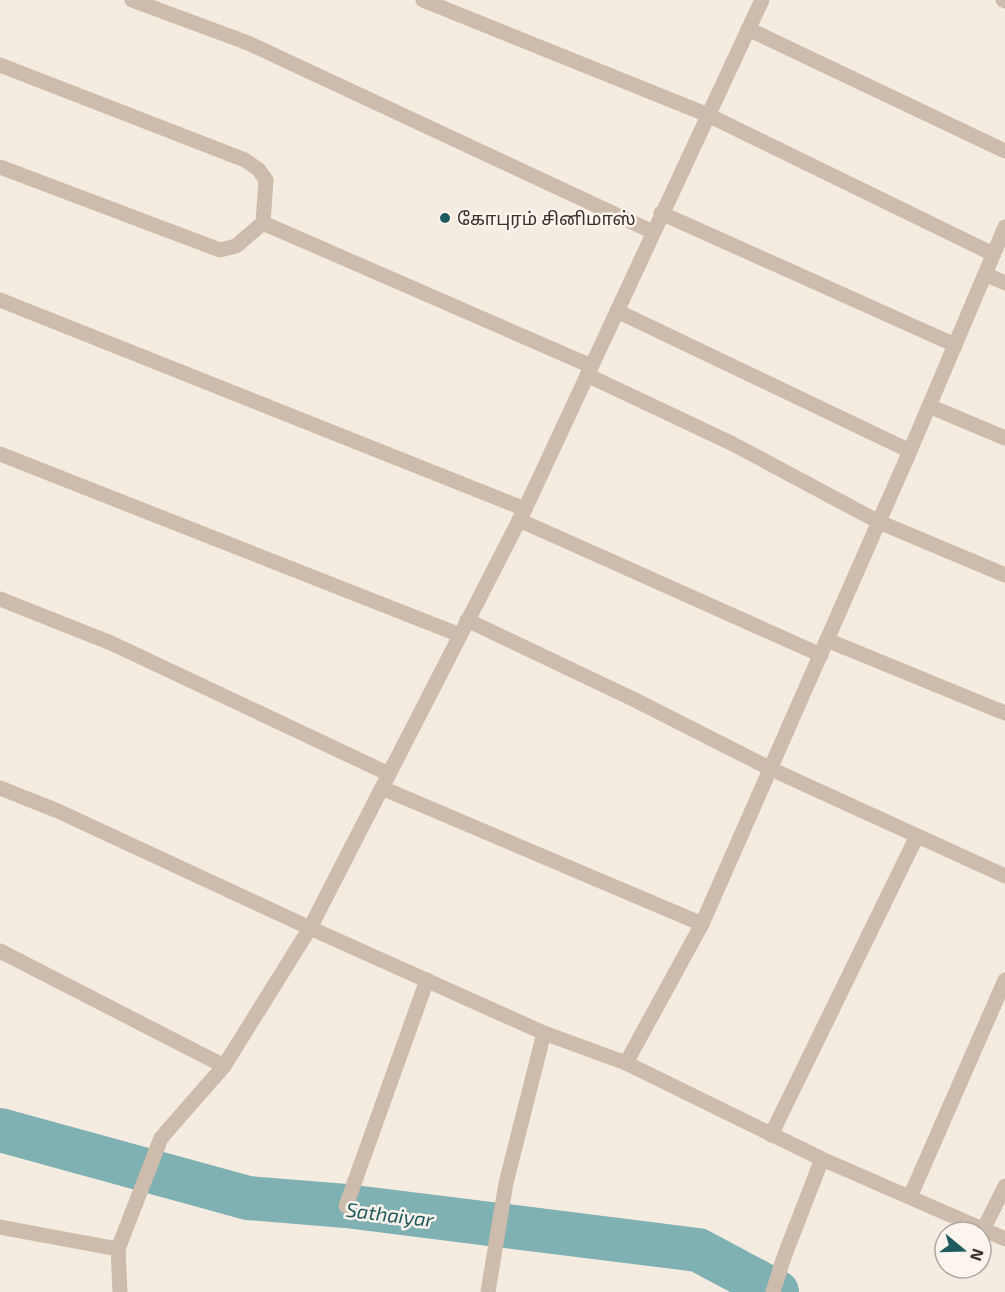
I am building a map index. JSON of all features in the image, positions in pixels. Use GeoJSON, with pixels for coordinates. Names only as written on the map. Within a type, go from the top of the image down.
{"type":"FeatureCollection","features":[{"type":"Feature","properties":{"kind":"street"},"geometry":{"type":"LineString","coordinates":[[132,0],[248,43],[653,232]]}},
{"type":"Feature","properties":{"kind":"street"},"geometry":{"type":"LineString","coordinates":[[423,0],[708,115],[993,254]]}},
{"type":"Feature","properties":{"kind":"street"},"geometry":{"type":"LineString","coordinates":[[126,1291],[118,1249],[161,1138],[224,1066],[310,928],[522,514],[762,0]]}},
{"type":"Feature","properties":{"kind":"street"},"geometry":{"type":"LineString","coordinates":[[748,30],[1005,151]]}},
{"type":"Feature","properties":{"kind":"street"},"geometry":{"type":"LineString","coordinates":[[0,65],[245,160],[259,170],[266,180],[263,223],[236,246],[220,250],[0,167]]}},
{"type":"Feature","properties":{"kind":"street"},"geometry":{"type":"LineString","coordinates":[[661,213],[956,345]]}},
{"type":"Feature","properties":{"kind":"street"},"geometry":{"type":"LineString","coordinates":[[263,223],[589,371],[879,522],[1005,574]]}},
{"type":"Feature","properties":{"kind":"street"},"geometry":{"type":"LineString","coordinates":[[626,1063],[702,924],[910,451],[1005,227]]}},
{"type":"Feature","properties":{"kind":"street"},"geometry":{"type":"LineString","coordinates":[[985,274],[1005,283]]}},
{"type":"Feature","properties":{"kind":"street"},"geometry":{"type":"LineString","coordinates":[[0,300],[522,514],[821,655]]}},
{"type":"Feature","properties":{"kind":"street"},"geometry":{"type":"LineString","coordinates":[[617,311],[910,451]]}},
{"type":"Feature","properties":{"kind":"street"},"geometry":{"type":"LineString","coordinates":[[929,406],[1005,438]]}},
{"type":"Feature","properties":{"kind":"street"},"geometry":{"type":"LineString","coordinates":[[0,454],[460,635]]}},
{"type":"Feature","properties":{"kind":"street"},"geometry":{"type":"LineString","coordinates":[[0,599],[111,644],[386,781],[702,924]]}},
{"type":"Feature","properties":{"kind":"street"},"geometry":{"type":"LineString","coordinates":[[467,620],[635,700],[771,769],[1005,876]]}},
{"type":"Feature","properties":{"kind":"street"},"geometry":{"type":"LineString","coordinates":[[827,640],[1005,713]]}},
{"type":"Feature","properties":{"kind":"street"},"geometry":{"type":"LineString","coordinates":[[0,788],[69,815],[310,928],[544,1033],[626,1063],[822,1159],[961,1220]]}},
{"type":"Feature","properties":{"kind":"street"},"geometry":{"type":"LineString","coordinates":[[771,1135],[917,836]]}},
{"type":"Feature","properties":{"kind":"street"},"geometry":{"type":"LineString","coordinates":[[0,951],[224,1066]]}},
{"type":"Feature","properties":{"kind":"street"},"geometry":{"type":"LineString","coordinates":[[346,1206],[427,980]]}},
{"type":"Feature","properties":{"kind":"street"},"geometry":{"type":"LineString","coordinates":[[910,1197],[1005,980]]}},
{"type":"Feature","properties":{"kind":"street"},"geometry":{"type":"LineString","coordinates":[[488,1292],[506,1183],[544,1033]]}},
{"type":"Feature","properties":{"kind":"street"},"geometry":{"type":"LineString","coordinates":[[773,1292],[822,1159]]}},
{"type":"Feature","properties":{"kind":"street"},"geometry":{"type":"LineString","coordinates":[[988,1220],[1005,1186]]}},
{"type":"Feature","properties":{"kind":"street"},"geometry":{"type":"LineString","coordinates":[[0,1227],[118,1249]]}},
{"type":"Feature","properties":{"kind":"waterway","name":"Sathaiyar"},"geometry":{"type":"LineString","coordinates":[[0,1130],[248,1198],[346,1206],[698,1250],[777,1292]]}},
{"type":"Feature","properties":{"kind":"place","name":"கோபுரம் சினிமாஸ்"},"geometry":{"type":"Point","coordinates":[445,218]}}]}
